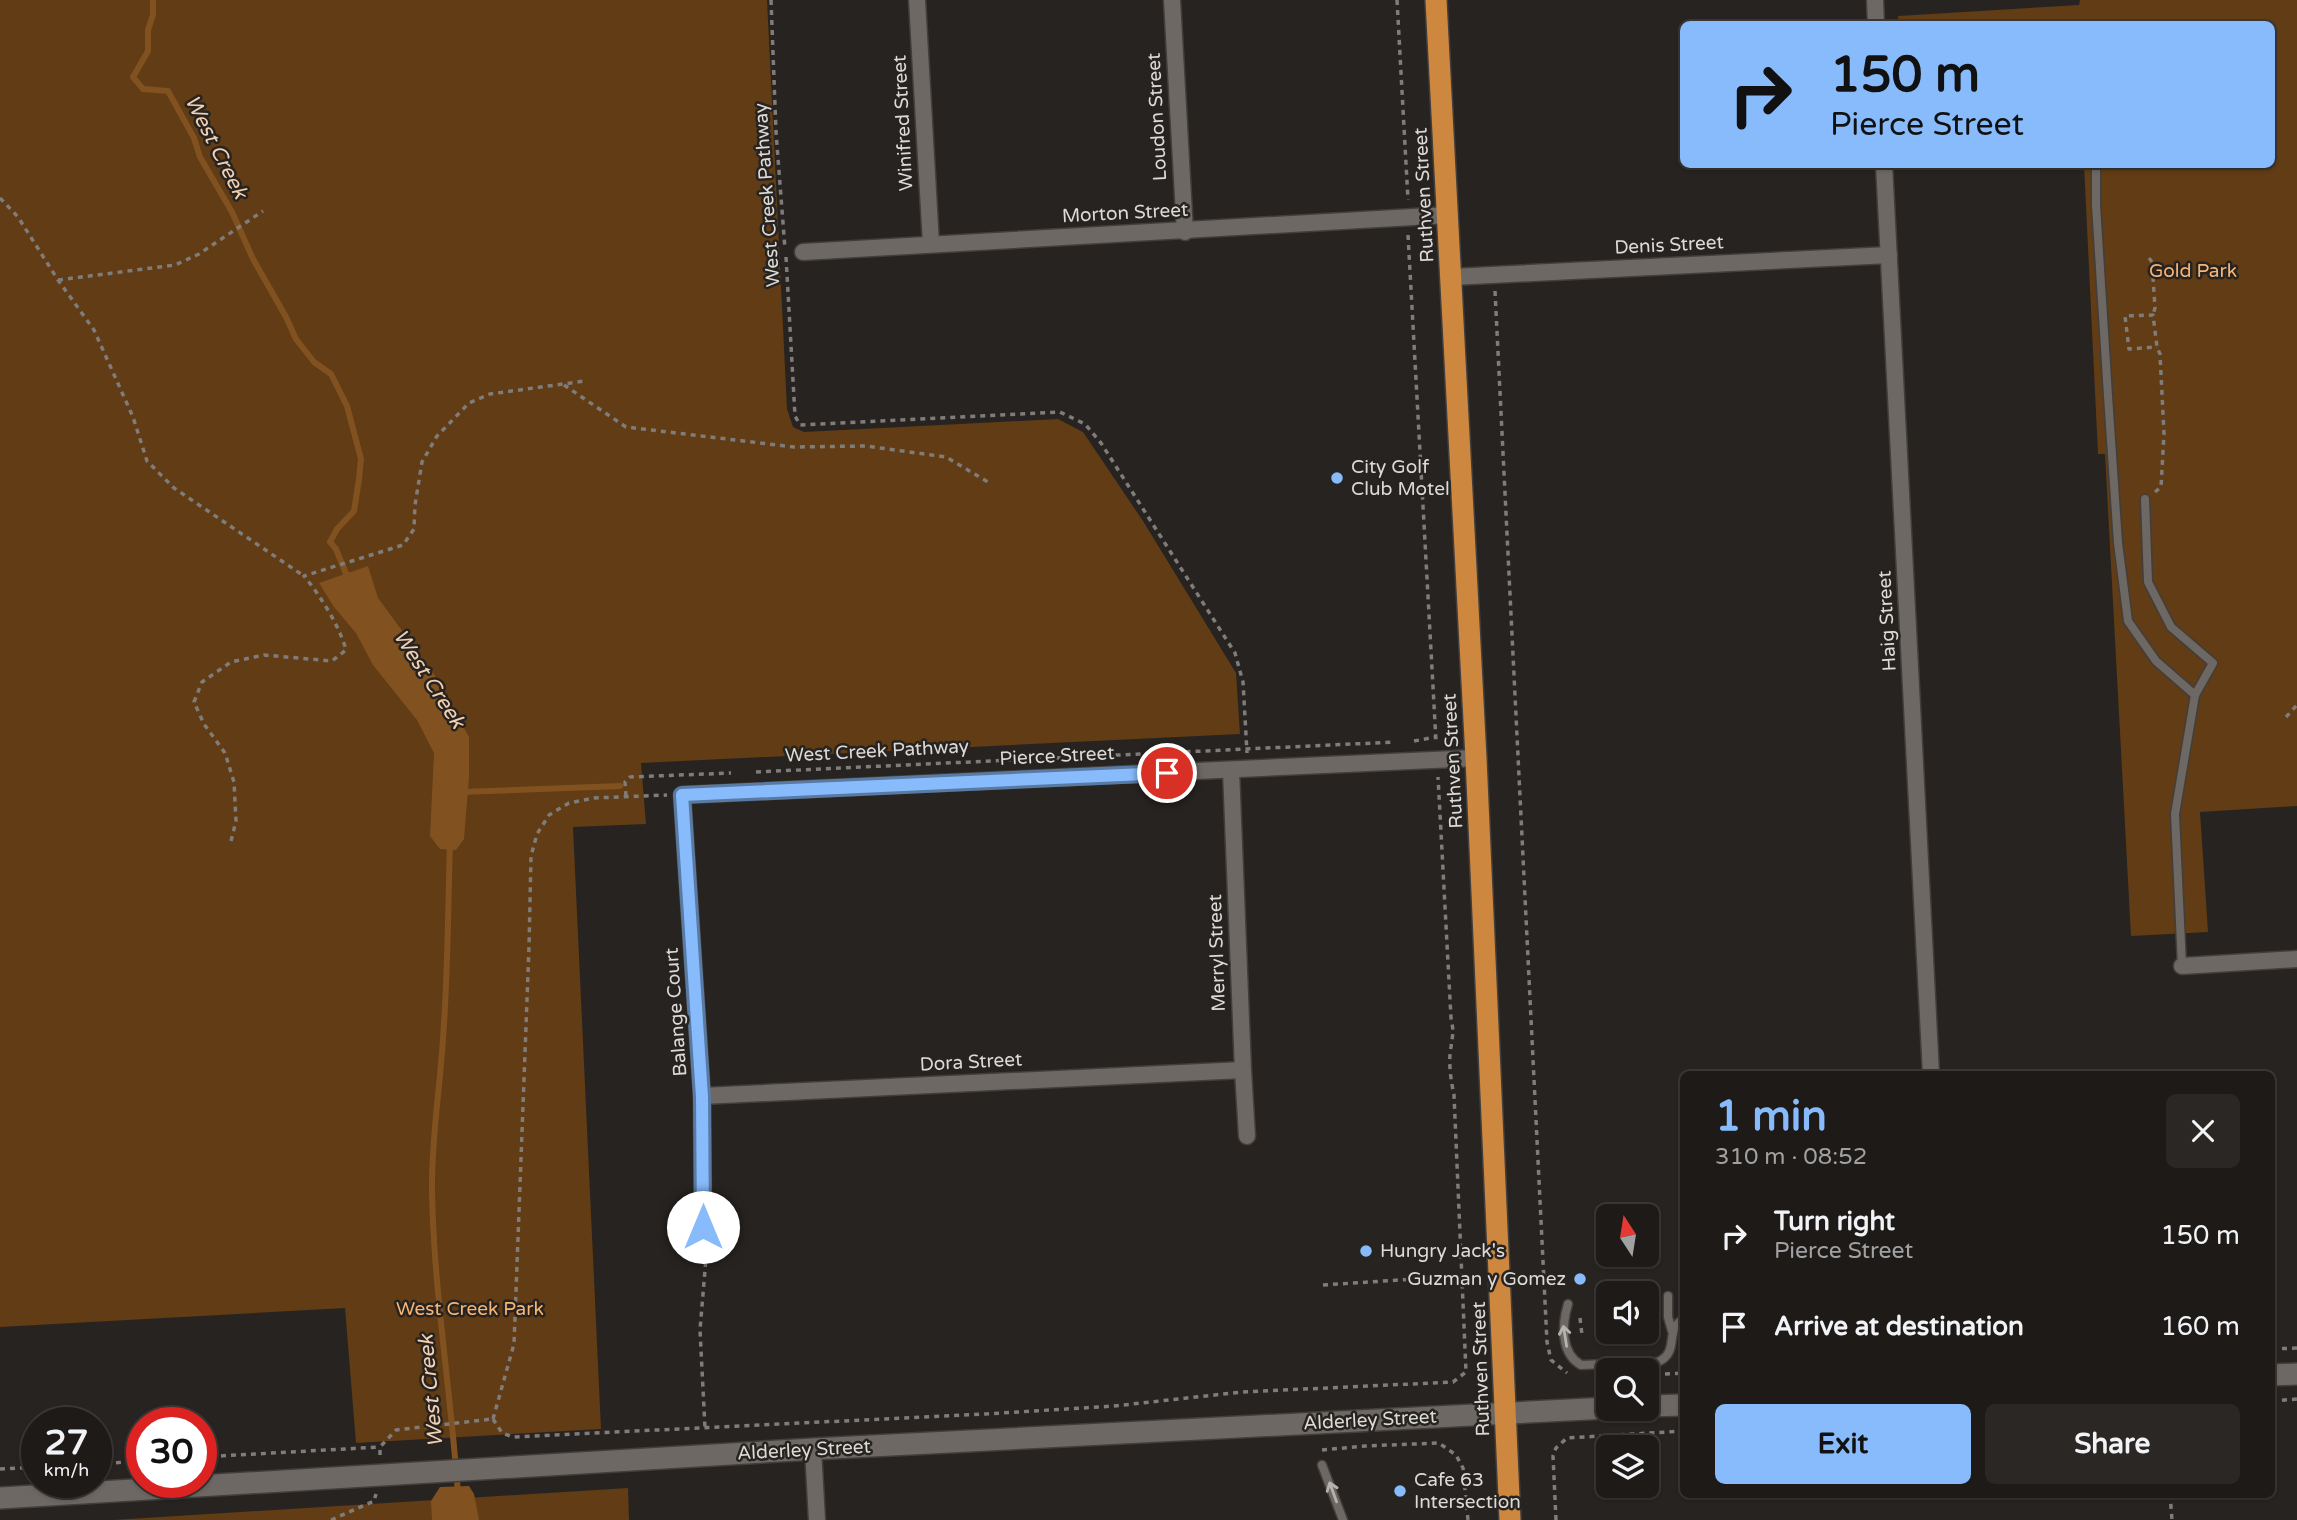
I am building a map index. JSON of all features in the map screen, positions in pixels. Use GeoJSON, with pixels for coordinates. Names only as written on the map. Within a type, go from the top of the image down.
{"type":"FeatureCollection","features":[{"type":"Feature","properties":{"kind":"highway","name":"Ruthven Street"},"geometry":{"type":"LineString","coordinates":[[1436,0],[1476,758],[1510,1520]]}},
{"type":"Feature","properties":{"kind":"street","name":"Winifred Street"},"geometry":{"type":"LineString","coordinates":[[917,0],[931,244]]}},
{"type":"Feature","properties":{"kind":"street","name":"Loudon Street"},"geometry":{"type":"LineString","coordinates":[[1172,0],[1185,232]]}},
{"type":"Feature","properties":{"kind":"street"},"geometry":{"type":"LineString","coordinates":[[1875,0],[1876,21]]}},
{"type":"Feature","properties":{"kind":"street","name":"Haig Street"},"geometry":{"type":"LineString","coordinates":[[1884,168],[1931,1071]]}},
{"type":"Feature","properties":{"kind":"street","name":"Morton Street"},"geometry":{"type":"LineString","coordinates":[[803,253],[1448,215]]}},
{"type":"Feature","properties":{"kind":"street","name":"Denis Street"},"geometry":{"type":"LineString","coordinates":[[1452,277],[1889,255]]}},
{"type":"Feature","properties":{"kind":"street","name":"Pierce Street"},"geometry":{"type":"LineString","coordinates":[[682,795],[1476,758]]}},
{"type":"Feature","properties":{"kind":"street","name":"Merryl Street"},"geometry":{"type":"LineString","coordinates":[[1231,770],[1242,1070],[1247,1136]]}},
{"type":"Feature","properties":{"kind":"street","name":"Balange Court"},"geometry":{"type":"LineString","coordinates":[[682,795],[702,1097],[703,1227]]}},
{"type":"Feature","properties":{"kind":"street"},"geometry":{"type":"LineString","coordinates":[[2182,966],[2297,959]]}},
{"type":"Feature","properties":{"kind":"street","name":"Dora Street"},"geometry":{"type":"LineString","coordinates":[[702,1097],[1242,1070]]}},
{"type":"Feature","properties":{"kind":"street"},"geometry":{"type":"LineString","coordinates":[[2275,1375],[2297,1374]]}},
{"type":"Feature","properties":{"kind":"street"},"geometry":{"type":"LineString","coordinates":[[1659,1406],[1680,1405]]}},
{"type":"Feature","properties":{"kind":"street","name":"Alderley Street"},"geometry":{"type":"LineString","coordinates":[[0,1498],[813,1449],[1596,1409]]}},
{"type":"Feature","properties":{"kind":"street"},"geometry":{"type":"LineString","coordinates":[[813,1449],[817,1520]]}},
{"type":"Feature","properties":{"kind":"lane"},"geometry":{"type":"LineString","coordinates":[[2096,168],[2109,409],[2128,621],[2156,661],[2195,695]]}},
{"type":"Feature","properties":{"kind":"lane"},"geometry":{"type":"LineString","coordinates":[[2145,499],[2148,582],[2171,627],[2213,663],[2195,695],[2175,814],[2182,966]]}},
{"type":"Feature","properties":{"kind":"lane"},"geometry":{"type":"LineString","coordinates":[[1567,1304],[1563,1319],[1566,1346],[1573,1361],[1581,1365],[1658,1362],[1666,1358],[1670,1351],[1672,1331],[1668,1317],[1668,1296]]}},
{"type":"Feature","properties":{"kind":"lane"},"geometry":{"type":"LineString","coordinates":[[1672,1331],[1680,1321]]}},
{"type":"Feature","properties":{"kind":"lane"},"geometry":{"type":"LineString","coordinates":[[1322,1465],[1343,1520]]}},
{"type":"Feature","properties":{"kind":"path","name":"West Creek Pathway"},"geometry":{"type":"LineString","coordinates":[[750,772],[1246,748],[1243,682],[1235,653],[1108,455],[1085,424],[1060,412],[800,425],[795,416],[776,132],[771,0]]}},
{"type":"Feature","properties":{"kind":"path"},"geometry":{"type":"LineString","coordinates":[[1397,0],[1408,189]]}},
{"type":"Feature","properties":{"kind":"path"},"geometry":{"type":"LineString","coordinates":[[0,198],[18,217],[94,330],[133,417],[146,461],[174,488],[304,576],[342,636],[346,650],[332,661],[264,655],[231,662],[202,682],[194,702],[204,724],[225,753],[234,782],[236,821],[230,841]]}},
{"type":"Feature","properties":{"kind":"path"},"geometry":{"type":"LineString","coordinates":[[58,280],[175,265],[199,254],[263,211]]}},
{"type":"Feature","properties":{"kind":"path"},"geometry":{"type":"LineString","coordinates":[[1246,748],[1417,741],[1436,737],[1408,234]]}},
{"type":"Feature","properties":{"kind":"path"},"geometry":{"type":"LineString","coordinates":[[2145,499],[2161,488],[2164,434],[2160,354],[2153,315],[2155,308],[2152,262],[2149,258]]}},
{"type":"Feature","properties":{"kind":"path"},"geometry":{"type":"LineString","coordinates":[[1494,275],[1542,1255],[1547,1342],[1551,1360],[1555,1365],[1552,1368]]}},
{"type":"Feature","properties":{"kind":"path"},"geometry":{"type":"LineString","coordinates":[[2153,315],[2125,316],[2129,349],[2157,347]]}},
{"type":"Feature","properties":{"kind":"path"},"geometry":{"type":"LineString","coordinates":[[304,576],[403,545],[414,529],[422,462],[438,436],[468,403],[490,394],[585,381]]}},
{"type":"Feature","properties":{"kind":"path"},"geometry":{"type":"LineString","coordinates":[[562,384],[626,427],[794,447],[866,446],[946,457],[988,482]]}},
{"type":"Feature","properties":{"kind":"path"},"geometry":{"type":"LineString","coordinates":[[2286,717],[2297,705]]}},
{"type":"Feature","properties":{"kind":"path"},"geometry":{"type":"LineString","coordinates":[[682,795],[594,797],[569,803],[549,816],[537,834],[531,856],[514,1344],[493,1419],[502,1433],[513,1437],[1114,1406],[1242,1392],[1453,1382],[1466,1372],[1450,1048],[1454,1035],[1437,760]]}},
{"type":"Feature","properties":{"kind":"path"},"geometry":{"type":"LineString","coordinates":[[626,796],[627,778],[738,773]]}},
{"type":"Feature","properties":{"kind":"path"},"geometry":{"type":"LineString","coordinates":[[703,1227],[706,1258],[700,1330],[705,1428]]}},
{"type":"Feature","properties":{"kind":"path"},"geometry":{"type":"LineString","coordinates":[[1323,1286],[1461,1276]]}},
{"type":"Feature","properties":{"kind":"path"},"geometry":{"type":"LineString","coordinates":[[1580,1312],[1582,1335]]}},
{"type":"Feature","properties":{"kind":"path"},"geometry":{"type":"LineString","coordinates":[[2275,1349],[2297,1348]]}},
{"type":"Feature","properties":{"kind":"path"},"geometry":{"type":"LineString","coordinates":[[2275,1401],[2297,1399]]}},
{"type":"Feature","properties":{"kind":"path"},"geometry":{"type":"LineString","coordinates":[[421,1426],[493,1419]]}},
{"type":"Feature","properties":{"kind":"path"},"geometry":{"type":"LineString","coordinates":[[1556,1520],[1553,1456],[1556,1448],[1567,1438],[1680,1431]]}},
{"type":"Feature","properties":{"kind":"path"},"geometry":{"type":"LineString","coordinates":[[1319,1451],[1439,1443],[1456,1455],[1462,1468],[1468,1520]]}},
{"type":"Feature","properties":{"kind":"path"},"geometry":{"type":"LineString","coordinates":[[217,1456],[380,1447]]}},
{"type":"Feature","properties":{"kind":"path"},"geometry":{"type":"LineString","coordinates":[[0,1469],[21,1468]]}},
{"type":"Feature","properties":{"kind":"path"},"geometry":{"type":"LineString","coordinates":[[2171,1498],[2172,1520]]}},
{"type":"Feature","properties":{"kind":"green space","name":"West Creek Park"},"geometry":{"type":"Polygon","coordinates":[[[0,0],[767,0],[787,409],[793,427],[804,432],[1058,419],[1083,432],[1143,521],[1236,673],[1240,734],[641,763],[646,824],[573,827],[601,1429],[356,1443],[345,1308],[0,1327],[0,0]]]}},
{"type":"Feature","properties":{"kind":"green space","name":"Gold Park"},"geometry":{"type":"Polygon","coordinates":[[[2080,0],[2297,0],[2297,806],[2200,812],[2208,932],[2131,936],[2105,454],[2098,454],[2084,168],[2275,168],[2275,21],[1899,21],[1898,16],[2079,5],[2080,0]]]}},
{"type":"Feature","properties":{"kind":"green space"},"geometry":{"type":"Polygon","coordinates":[[[628,1488],[629,1520],[113,1520],[628,1488]]]}},
{"type":"Feature","properties":{"kind":"water"},"geometry":{"type":"Polygon","coordinates":[[[368,566],[378,598],[434,674],[469,737],[464,839],[456,850],[440,849],[430,836],[434,753],[417,720],[373,665],[356,633],[334,607],[319,583],[368,566]]]}},
{"type":"Feature","properties":{"kind":"water"},"geometry":{"type":"Polygon","coordinates":[[[469,1486],[474,1494],[479,1520],[432,1520],[431,1501],[440,1487],[469,1486]]]}},
{"type":"Feature","properties":{"kind":"waterway","name":"West Creek"},"geometry":{"type":"LineString","coordinates":[[153,0],[148,51],[133,77],[143,89],[168,91],[296,339],[314,362],[331,374],[347,406],[361,459],[359,479],[354,511],[337,529],[330,542],[336,549],[349,581]]}},
{"type":"Feature","properties":{"kind":"waterway"},"geometry":{"type":"LineString","coordinates":[[461,792],[620,786]]}},
{"type":"Feature","properties":{"kind":"waterway","name":"West Creek"},"geometry":{"type":"LineString","coordinates":[[450,842],[446,989],[432,1192],[436,1268],[458,1494]]}},
{"type":"Feature","properties":{"kind":"place","name":"City Golf Club Motel"},"geometry":{"type":"Point","coordinates":[1337,478]}},
{"type":"Feature","properties":{"kind":"place","name":"Hungry Jack's"},"geometry":{"type":"Point","coordinates":[1366,1251]}},
{"type":"Feature","properties":{"kind":"place","name":"Guzman y Gomez"},"geometry":{"type":"Point","coordinates":[1580,1279]}},
{"type":"Feature","properties":{"kind":"place","name":"Cafe 63 Intersection"},"geometry":{"type":"Point","coordinates":[1400,1491]}},
{"type":"Feature","properties":{"kind":"route"},"geometry":{"type":"LineString","coordinates":[[703,1227],[702,1097],[682,795],[1167,773]]}}]}
